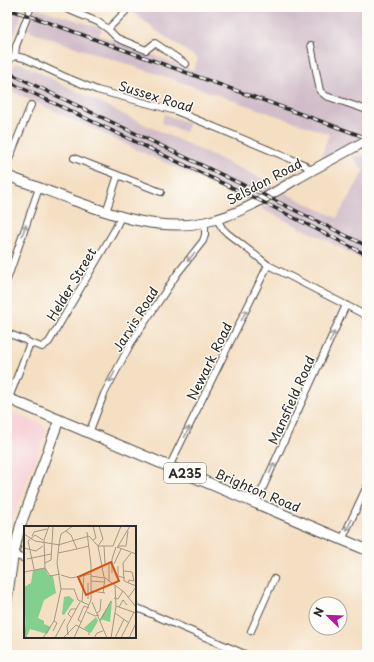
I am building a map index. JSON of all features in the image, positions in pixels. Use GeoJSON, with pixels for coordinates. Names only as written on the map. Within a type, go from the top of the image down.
{"type":"FeatureCollection","features":[{"type":"Feature","properties":{"kind":"main road","name":"Selsdon Road"},"geometry":{"type":"LineString","coordinates":[[7,176],[121,217],[162,224],[205,223],[255,204],[367,140]]}},
{"type":"Feature","properties":{"kind":"main road","name":"Brighton Road"},"geometry":{"type":"LineString","coordinates":[[8,398],[367,550]]}},
{"type":"Feature","properties":{"kind":"main road"},"geometry":{"type":"LineString","coordinates":[[7,600],[20,526],[59,420]]}},
{"type":"Feature","properties":{"kind":"street"},"geometry":{"type":"LineString","coordinates":[[7,65],[10,59],[15,56],[16,46],[31,7]]}},
{"type":"Feature","properties":{"kind":"street"},"geometry":{"type":"LineString","coordinates":[[62,7],[98,22],[117,38],[146,50],[155,43],[186,64]]}},
{"type":"Feature","properties":{"kind":"street"},"geometry":{"type":"LineString","coordinates":[[108,29],[125,12]]}},
{"type":"Feature","properties":{"kind":"street"},"geometry":{"type":"LineString","coordinates":[[311,45],[320,91],[326,96],[367,110]]}},
{"type":"Feature","properties":{"kind":"street","name":"Sussex Road"},"geometry":{"type":"LineString","coordinates":[[15,56],[24,58],[97,90],[176,111],[303,164],[312,171]]}},
{"type":"Feature","properties":{"kind":"street"},"geometry":{"type":"LineString","coordinates":[[7,164],[32,105]]}},
{"type":"Feature","properties":{"kind":"street"},"geometry":{"type":"LineString","coordinates":[[74,158],[161,192]]}},
{"type":"Feature","properties":{"kind":"street"},"geometry":{"type":"LineString","coordinates":[[106,212],[118,175]]}},
{"type":"Feature","properties":{"kind":"street"},"geometry":{"type":"LineString","coordinates":[[7,280],[39,188]]}},
{"type":"Feature","properties":{"kind":"street","name":"Helder Street"},"geometry":{"type":"LineString","coordinates":[[30,343],[42,347],[49,342],[121,217]]}},
{"type":"Feature","properties":{"kind":"street"},"geometry":{"type":"LineString","coordinates":[[217,219],[226,233],[268,265],[367,316]]}},
{"type":"Feature","properties":{"kind":"street","name":"Jarvis Road"},"geometry":{"type":"LineString","coordinates":[[89,433],[104,394],[131,343],[177,274],[203,241],[206,235],[205,223]]}},
{"type":"Feature","properties":{"kind":"street","name":"Newark Road"},"geometry":{"type":"LineString","coordinates":[[169,467],[268,265]]}},
{"type":"Feature","properties":{"kind":"street","name":"Mansfield Road"},"geometry":{"type":"LineString","coordinates":[[256,503],[346,305]]}},
{"type":"Feature","properties":{"kind":"street"},"geometry":{"type":"LineString","coordinates":[[7,333],[30,343],[8,398]]}},
{"type":"Feature","properties":{"kind":"street"},"geometry":{"type":"LineString","coordinates":[[342,540],[367,486]]}},
{"type":"Feature","properties":{"kind":"street"},"geometry":{"type":"LineString","coordinates":[[14,555],[24,560]]}},
{"type":"Feature","properties":{"kind":"street"},"geometry":{"type":"LineString","coordinates":[[251,632],[274,579]]}},
{"type":"Feature","properties":{"kind":"street"},"geometry":{"type":"LineString","coordinates":[[136,606],[247,655]]}},
{"type":"Feature","properties":{"kind":"shaded area"},"geometry":{"type":"Polygon","coordinates":[[[7,7],[23,7],[20,21],[7,51],[7,7]]]}},
{"type":"Feature","properties":{"kind":"shaded area"},"geometry":{"type":"Polygon","coordinates":[[[126,7],[367,7],[367,136],[321,162],[320,160],[329,134],[28,30],[36,8],[102,28],[99,35],[193,70],[198,59],[161,34],[126,7]]]}},
{"type":"Feature","properties":{"kind":"shaded area"},"geometry":{"type":"Polygon","coordinates":[[[15,63],[22,64],[129,117],[261,178],[275,187],[249,202],[7,89],[7,79],[15,63]]]}},
{"type":"Feature","properties":{"kind":"shaded area"},"geometry":{"type":"Polygon","coordinates":[[[164,114],[189,123],[185,132],[162,123],[164,114]]]}},
{"type":"Feature","properties":{"kind":"shaded area"},"geometry":{"type":"Polygon","coordinates":[[[367,150],[367,262],[260,208],[285,193],[337,218],[364,171],[351,156],[364,156],[367,150]]]}},
{"type":"Feature","properties":{"kind":"shaded area"},"geometry":{"type":"Polygon","coordinates":[[[7,410],[43,425],[46,428],[11,522],[7,520],[7,410]]]}},
{"type":"Feature","properties":{"kind":"railway"},"geometry":{"type":"LineString","coordinates":[[7,9],[36,18],[367,138]]}},
{"type":"Feature","properties":{"kind":"railway"},"geometry":{"type":"LineString","coordinates":[[7,72],[367,246]]}},
{"type":"Feature","properties":{"kind":"railway"},"geometry":{"type":"LineString","coordinates":[[7,81],[269,205],[367,255]]}}]}
